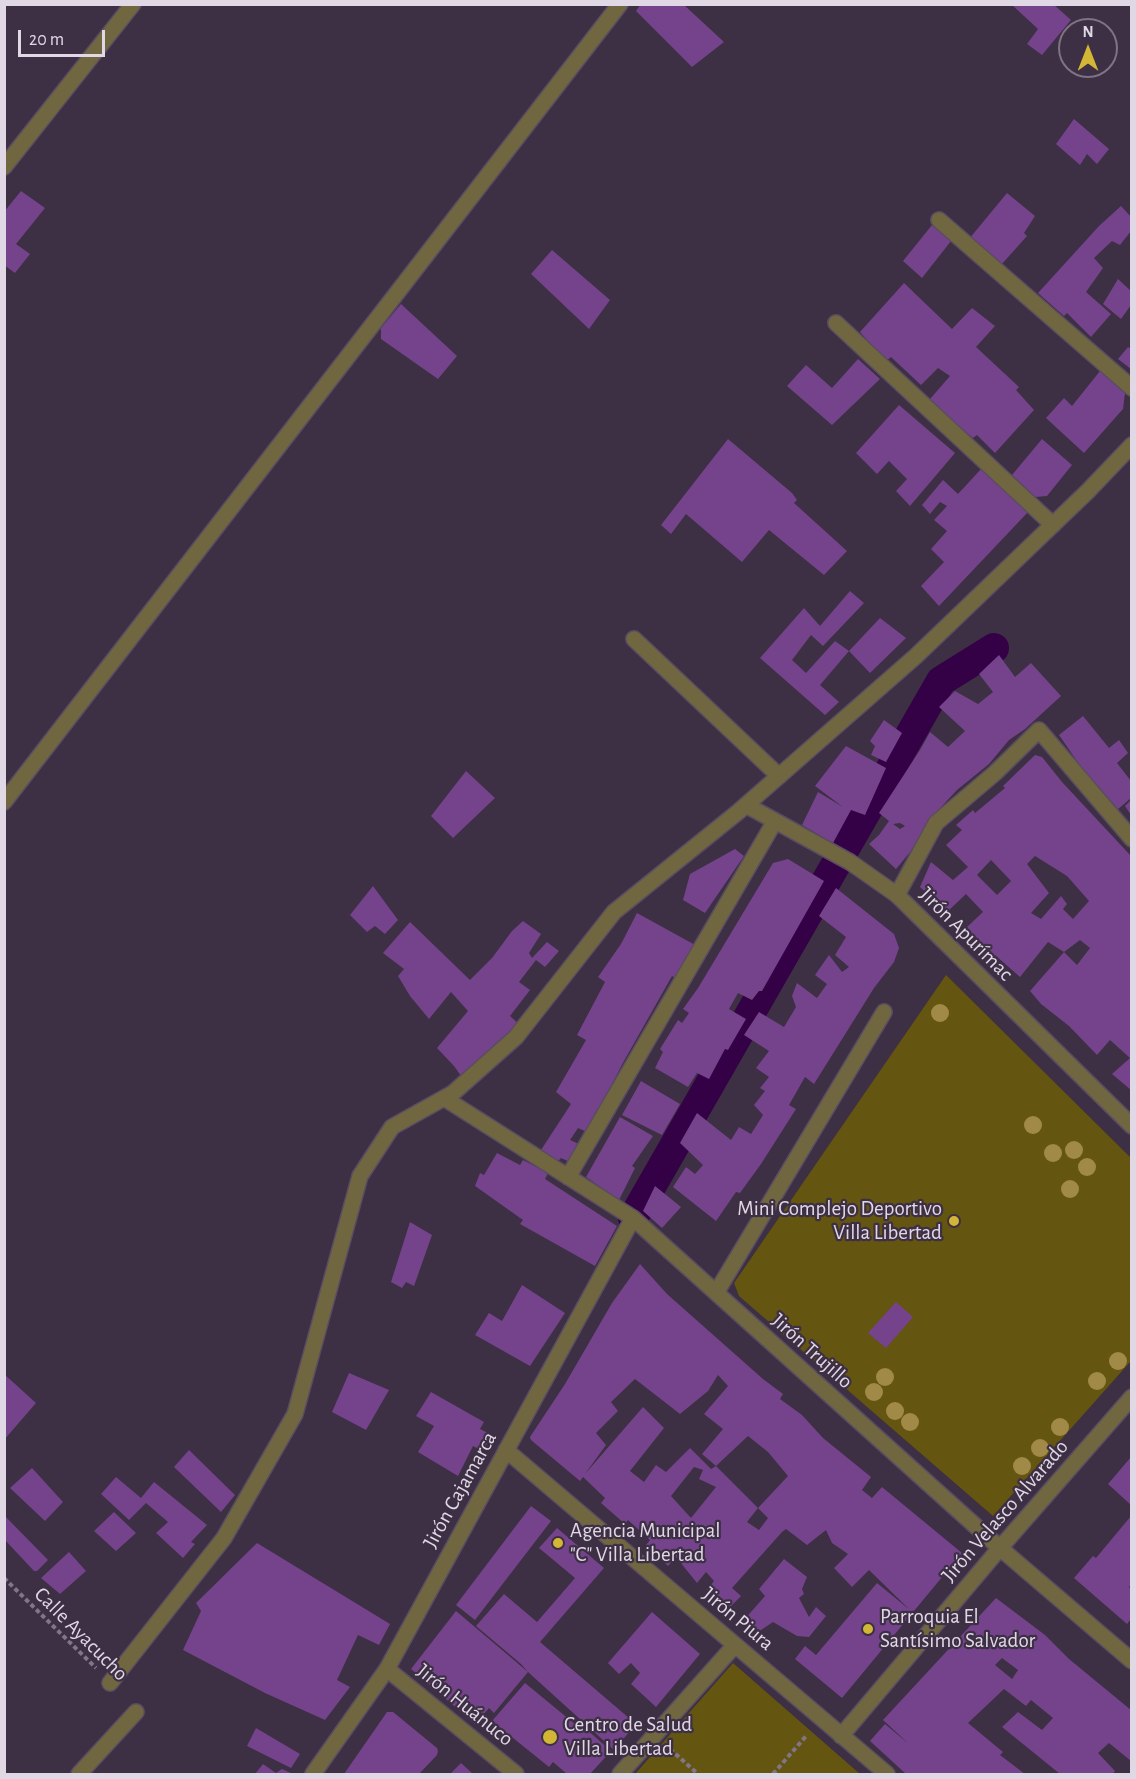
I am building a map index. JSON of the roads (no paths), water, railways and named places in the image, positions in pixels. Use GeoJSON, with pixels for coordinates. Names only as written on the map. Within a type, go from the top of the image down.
{"type":"FeatureCollection","features":[{"type":"Feature","properties":{"kind":"street"},"geometry":{"type":"LineString","coordinates":[[4,168],[133,4]]}},
{"type":"Feature","properties":{"kind":"street"},"geometry":{"type":"LineString","coordinates":[[4,802],[620,4]]}},
{"type":"Feature","properties":{"kind":"street"},"geometry":{"type":"LineString","coordinates":[[939,220],[1131,388]]}},
{"type":"Feature","properties":{"kind":"street"},"geometry":{"type":"LineString","coordinates":[[836,323],[1053,525]]}},
{"type":"Feature","properties":{"kind":"street"},"geometry":{"type":"LineString","coordinates":[[110,1683],[224,1538],[295,1414],[360,1176],[392,1126],[453,1093],[516,1037],[614,912],[746,805],[916,656],[1088,492],[1131,445]]}},
{"type":"Feature","properties":{"kind":"street"},"geometry":{"type":"LineString","coordinates":[[634,639],[779,776]]}},
{"type":"Feature","properties":{"kind":"street"},"geometry":{"type":"LineString","coordinates":[[897,895],[936,823],[995,773],[1039,730],[1131,839]]}},
{"type":"Feature","properties":{"kind":"street","name":"Jirón Apurímac"},"geometry":{"type":"LineString","coordinates":[[746,805],[850,862],[897,895],[1131,1126]]}},
{"type":"Feature","properties":{"kind":"street"},"geometry":{"type":"LineString","coordinates":[[568,1177],[775,821]]}},
{"type":"Feature","properties":{"kind":"street"},"geometry":{"type":"LineString","coordinates":[[716,1293],[884,1012]]}},
{"type":"Feature","properties":{"kind":"street","name":"Jirón Trujillo"},"geometry":{"type":"LineString","coordinates":[[444,1098],[633,1218],[1000,1548],[1131,1661]]}},
{"type":"Feature","properties":{"kind":"street","name":"Jirón Cajamarca"},"geometry":{"type":"LineString","coordinates":[[313,1774],[387,1669],[633,1218]]}},
{"type":"Feature","properties":{"kind":"street","name":"Jirón Velasco Alvarado"},"geometry":{"type":"LineString","coordinates":[[842,1736],[1131,1397]]}},
{"type":"Feature","properties":{"kind":"street","name":"Jirón Piura"},"geometry":{"type":"LineString","coordinates":[[506,1450],[887,1774]]}},
{"type":"Feature","properties":{"kind":"street"},"geometry":{"type":"LineString","coordinates":[[620,1774],[735,1645]]}},
{"type":"Feature","properties":{"kind":"street","name":"Jirón Huánuco"},"geometry":{"type":"LineString","coordinates":[[387,1669],[516,1774]]}},
{"type":"Feature","properties":{"kind":"street"},"geometry":{"type":"LineString","coordinates":[[80,1774],[136,1712]]}},
{"type":"Feature","properties":{"kind":"waterway"},"geometry":{"type":"LineString","coordinates":[[633,1218],[941,681],[994,648]]}},
{"type":"Feature","properties":{"kind":"place","name":"Mini Complejo Deportivo Villa Libertad"},"geometry":{"type":"Point","coordinates":[954,1221]}},
{"type":"Feature","properties":{"kind":"place","name":"Agencia Municipal \"C\" Villa Libertad"},"geometry":{"type":"Point","coordinates":[558,1543]}},
{"type":"Feature","properties":{"kind":"place","name":"Parroquia El Santísimo Salvador"},"geometry":{"type":"Point","coordinates":[868,1629]}},
{"type":"Feature","properties":{"kind":"place","name":"Centro de Salud Villa Libertad"},"geometry":{"type":"Point","coordinates":[550,1737]}}]}
